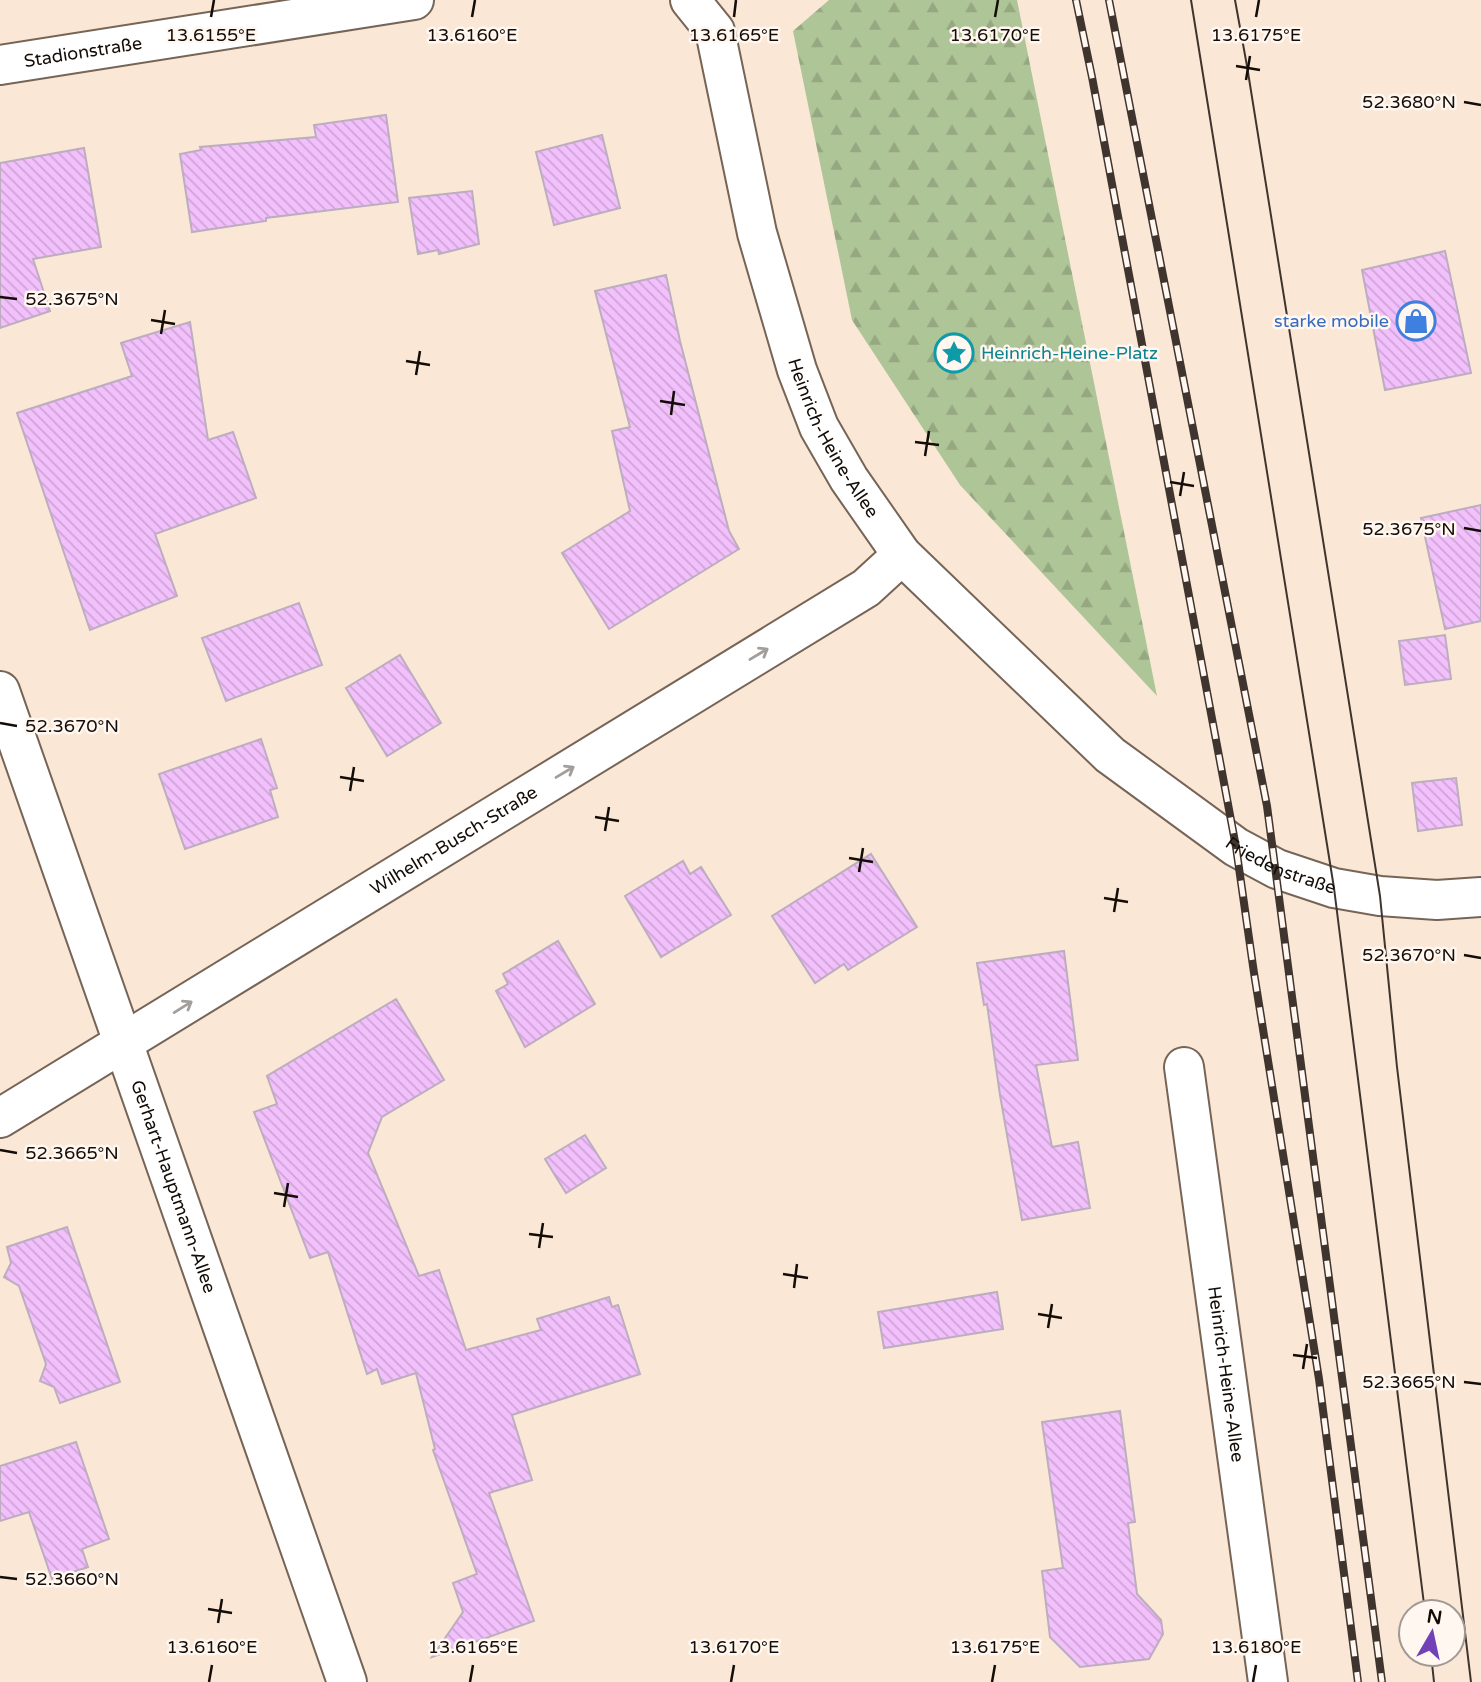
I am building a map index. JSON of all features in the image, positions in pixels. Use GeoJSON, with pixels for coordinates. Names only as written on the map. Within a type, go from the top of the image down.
{"type":"FeatureCollection","features":[{"type":"Feature","properties":{"kind":"street","name":"Stadionstraße"},"geometry":{"type":"LineString","coordinates":[[0,65],[414,0]]}},
{"type":"Feature","properties":{"kind":"street","name":"Heinrich-Heine-Allee"},"geometry":{"type":"LineString","coordinates":[[690,0],[715,31],[757,233],[797,370],[819,427],[849,479],[902,555],[1110,755]]}},
{"type":"Feature","properties":{"kind":"street","name":"Wilhelm-Busch-Straße"},"geometry":{"type":"LineString","coordinates":[[0,1118],[866,588],[902,555]]}},
{"type":"Feature","properties":{"kind":"street","name":"Gerhart-Hauptmann-Allee"},"geometry":{"type":"LineString","coordinates":[[0,691],[347,1682]]}},
{"type":"Feature","properties":{"kind":"street","name":"Friedenstraße"},"geometry":{"type":"LineString","coordinates":[[1110,755],[1236,846],[1277,869],[1334,888],[1380,896],[1437,900],[1481,897]]}},
{"type":"Feature","properties":{"kind":"street","name":"Heinrich-Heine-Allee"},"geometry":{"type":"LineString","coordinates":[[1184,1067],[1268,1682]]}},
{"type":"Feature","properties":{"kind":"green space","name":"Heinrich-Heine-Platz"},"geometry":{"type":"Polygon","coordinates":[[[829,0],[1017,0],[1157,696],[960,485],[852,320],[793,31],[829,0]]]}},
{"type":"Feature","properties":{"kind":"building"},"geometry":{"type":"Polygon","coordinates":[[[386,115],[398,202],[266,218],[266,221],[192,232],[180,154],[201,150],[200,147],[316,137],[314,125],[386,115]]]}},
{"type":"Feature","properties":{"kind":"building"},"geometry":{"type":"Polygon","coordinates":[[[602,135],[620,208],[554,225],[536,152],[602,135]]]}},
{"type":"Feature","properties":{"kind":"building"},"geometry":{"type":"Polygon","coordinates":[[[84,148],[101,247],[33,259],[50,311],[0,328],[0,163],[84,148]]]}},
{"type":"Feature","properties":{"kind":"building"},"geometry":{"type":"Polygon","coordinates":[[[472,191],[479,244],[439,254],[438,250],[418,254],[409,198],[472,191]]]}},
{"type":"Feature","properties":{"kind":"building"},"geometry":{"type":"Polygon","coordinates":[[[1445,251],[1471,373],[1385,390],[1362,270],[1445,251]]]}},
{"type":"Feature","properties":{"kind":"building"},"geometry":{"type":"Polygon","coordinates":[[[666,275],[680,341],[729,531],[739,549],[609,629],[562,553],[630,511],[612,431],[630,427],[595,291],[666,275]]]}},
{"type":"Feature","properties":{"kind":"building"},"geometry":{"type":"Polygon","coordinates":[[[190,322],[208,440],[233,432],[256,498],[155,534],[177,596],[90,630],[17,413],[132,376],[121,343],[190,322]]]}},
{"type":"Feature","properties":{"kind":"building"},"geometry":{"type":"Polygon","coordinates":[[[1481,505],[1481,621],[1445,629],[1421,518],[1481,505]]]}},
{"type":"Feature","properties":{"kind":"building"},"geometry":{"type":"Polygon","coordinates":[[[299,603],[322,665],[226,701],[202,638],[299,603]]]}},
{"type":"Feature","properties":{"kind":"building"},"geometry":{"type":"Polygon","coordinates":[[[1445,635],[1451,679],[1405,685],[1399,641],[1445,635]]]}},
{"type":"Feature","properties":{"kind":"building"},"geometry":{"type":"Polygon","coordinates":[[[400,655],[441,723],[387,756],[346,688],[400,655]]]}},
{"type":"Feature","properties":{"kind":"building"},"geometry":{"type":"Polygon","coordinates":[[[261,739],[277,788],[270,790],[278,817],[185,849],[159,774],[261,739]]]}},
{"type":"Feature","properties":{"kind":"building"},"geometry":{"type":"Polygon","coordinates":[[[1456,778],[1462,825],[1418,831],[1412,783],[1456,778]]]}},
{"type":"Feature","properties":{"kind":"building"},"geometry":{"type":"Polygon","coordinates":[[[871,854],[917,927],[848,970],[844,964],[815,983],[772,916],[871,854]]]}},
{"type":"Feature","properties":{"kind":"building"},"geometry":{"type":"Polygon","coordinates":[[[683,861],[690,874],[701,867],[731,915],[661,957],[625,896],[683,861]]]}},
{"type":"Feature","properties":{"kind":"building"},"geometry":{"type":"Polygon","coordinates":[[[558,941],[595,1004],[525,1047],[496,991],[508,984],[503,974],[558,941]]]}},
{"type":"Feature","properties":{"kind":"building"},"geometry":{"type":"Polygon","coordinates":[[[1064,951],[1078,1060],[1036,1065],[1052,1147],[1078,1142],[1090,1208],[1022,1220],[987,1004],[984,1005],[977,963],[1064,951]]]}},
{"type":"Feature","properties":{"kind":"building"},"geometry":{"type":"Polygon","coordinates":[[[396,999],[444,1080],[382,1117],[368,1153],[419,1276],[439,1270],[466,1350],[541,1330],[537,1319],[609,1297],[612,1307],[618,1305],[640,1374],[512,1415],[532,1480],[489,1493],[534,1621],[432,1657],[463,1612],[453,1583],[477,1574],[433,1450],[435,1449],[416,1373],[382,1384],[377,1369],[367,1374],[328,1252],[310,1258],[254,1112],[277,1104],[267,1076],[396,999]]]}},
{"type":"Feature","properties":{"kind":"building"},"geometry":{"type":"Polygon","coordinates":[[[585,1135],[606,1168],[566,1193],[545,1159],[585,1135]]]}},
{"type":"Feature","properties":{"kind":"building"},"geometry":{"type":"Polygon","coordinates":[[[67,1227],[120,1382],[60,1403],[54,1387],[40,1381],[46,1364],[19,1286],[4,1277],[11,1263],[7,1247],[67,1227]]]}},
{"type":"Feature","properties":{"kind":"building"},"geometry":{"type":"Polygon","coordinates":[[[997,1292],[1003,1329],[884,1348],[878,1312],[997,1292]]]}},
{"type":"Feature","properties":{"kind":"building"},"geometry":{"type":"Polygon","coordinates":[[[1120,1411],[1135,1522],[1128,1523],[1137,1594],[1161,1620],[1163,1634],[1149,1659],[1080,1667],[1050,1637],[1042,1571],[1063,1568],[1042,1422],[1120,1411]]]}},
{"type":"Feature","properties":{"kind":"building"},"geometry":{"type":"Polygon","coordinates":[[[76,1442],[109,1539],[82,1549],[88,1567],[52,1579],[29,1512],[0,1521],[0,1466],[76,1442]]]}},
{"type":"Feature","properties":{"kind":"tram line"},"geometry":{"type":"LineString","coordinates":[[1191,0],[1334,888],[1423,1598]]}},
{"type":"Feature","properties":{"kind":"tram line"},"geometry":{"type":"LineString","coordinates":[[1235,0],[1380,896],[1397,1067],[1471,1682]]}},
{"type":"Feature","properties":{"kind":"tram line"},"geometry":{"type":"LineString","coordinates":[[1432,1668],[1434,1682]]}},
{"type":"Feature","properties":{"kind":"railway"},"geometry":{"type":"LineString","coordinates":[[1076,0],[1236,847],[1319,1379],[1358,1682]]}},
{"type":"Feature","properties":{"kind":"railway"},"geometry":{"type":"LineString","coordinates":[[1109,0],[1267,806],[1382,1682]]}},
{"type":"Feature","properties":{"kind":"place","name":"starke mobile"},"geometry":{"type":"Point","coordinates":[1416,321]}},
{"type":"Feature","properties":{"kind":"place","name":"Heinrich-Heine-Platz"},"geometry":{"type":"Point","coordinates":[954,353]}}]}
